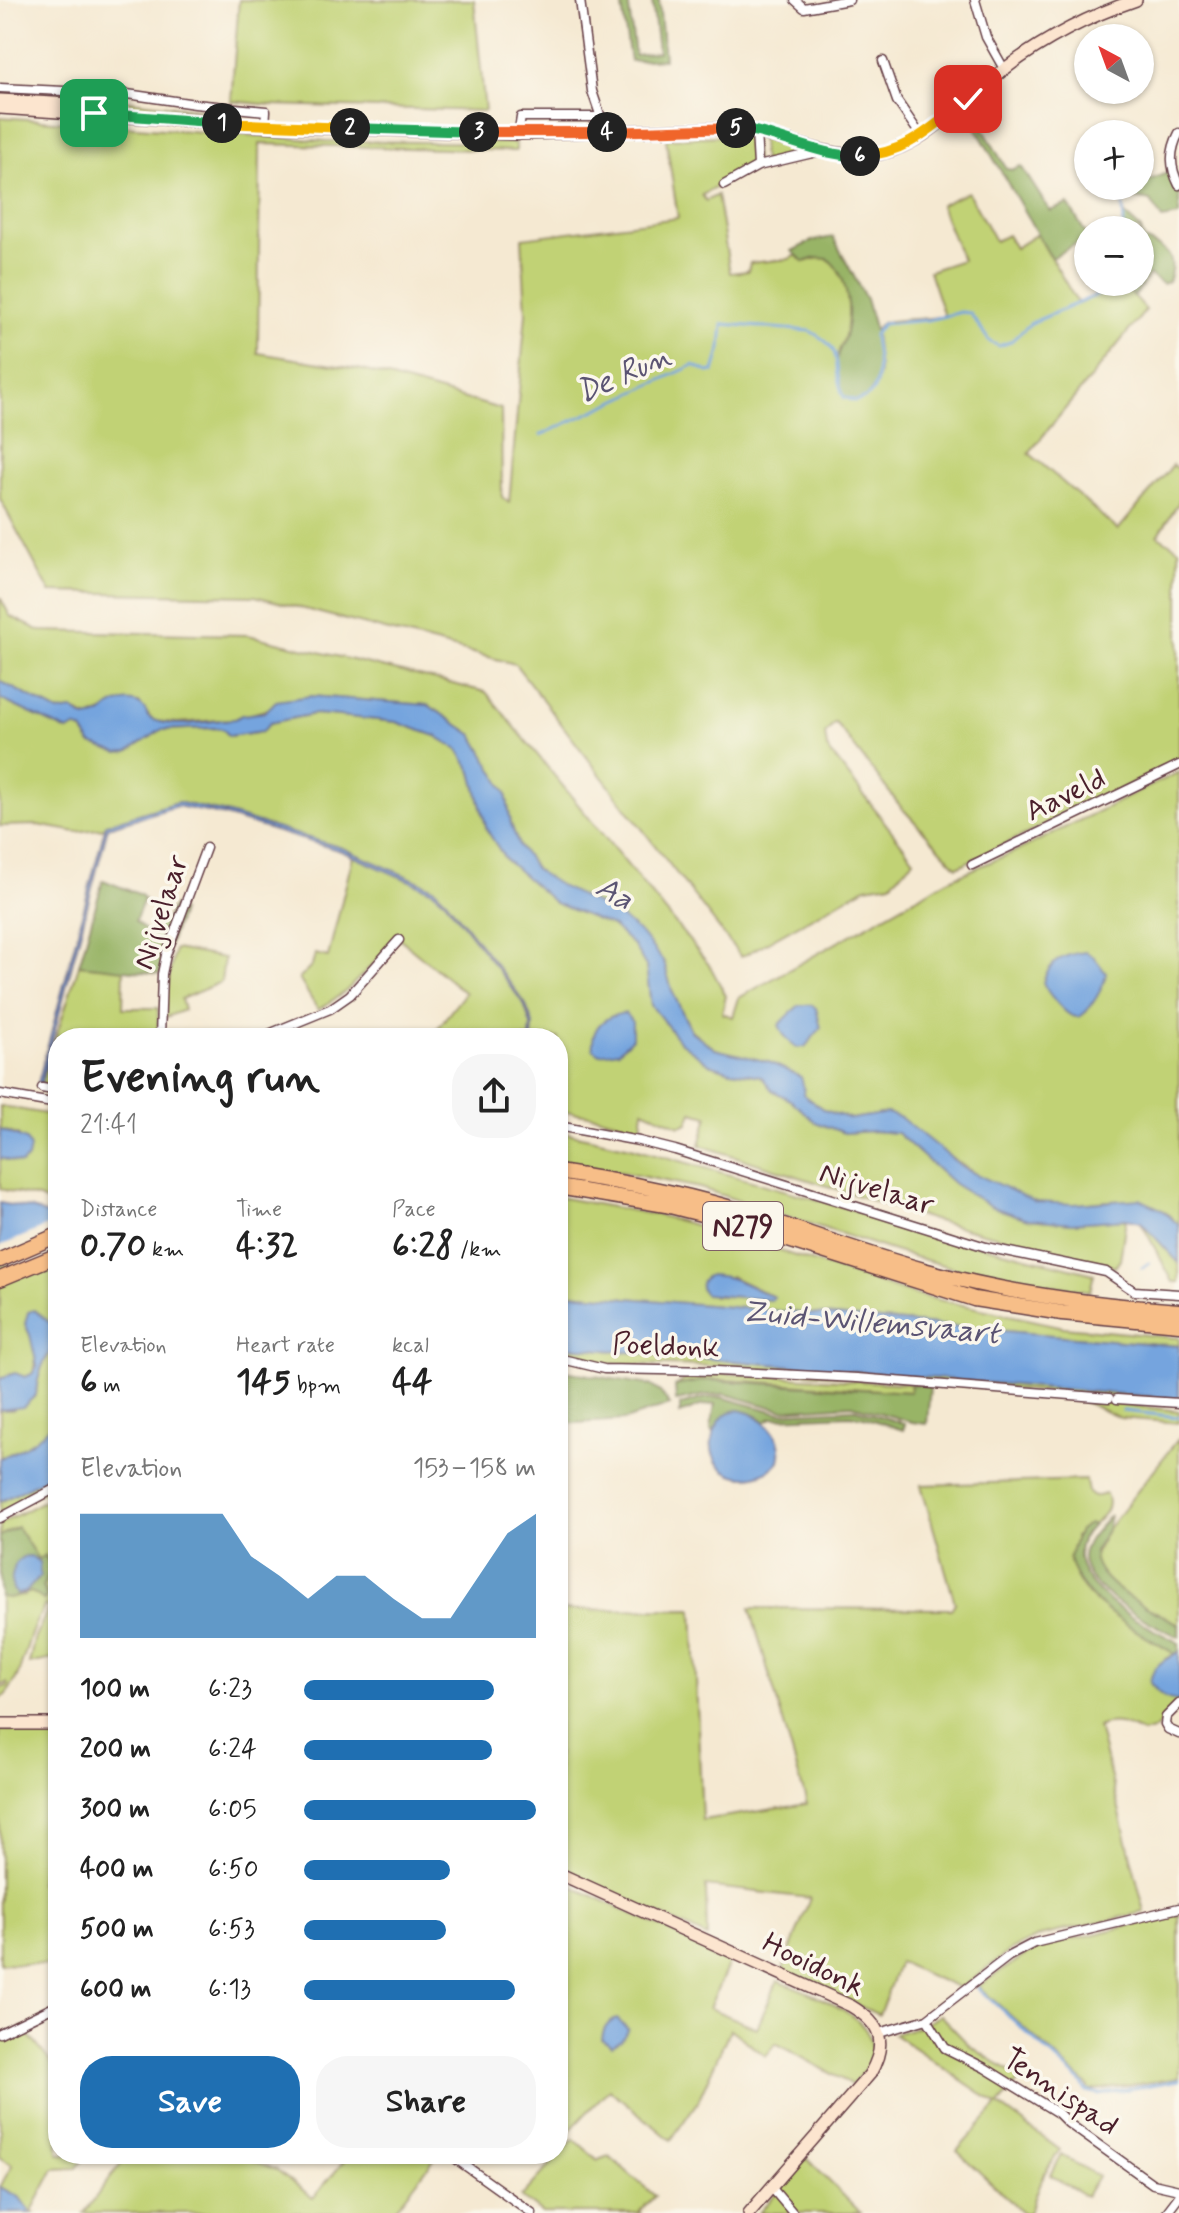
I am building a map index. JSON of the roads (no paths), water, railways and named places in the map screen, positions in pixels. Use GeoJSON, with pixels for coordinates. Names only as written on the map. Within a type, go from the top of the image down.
{"type":"FeatureCollection","features":[{"type":"Feature","properties":{"kind":"highway","name":"N279"},"geometry":{"type":"LineString","coordinates":[[568,1174],[668,1191],[729,1207],[926,1271],[985,1285],[1100,1305],[1179,1311]]}},
{"type":"Feature","properties":{"kind":"highway","name":"N279"},"geometry":{"type":"LineString","coordinates":[[568,1189],[666,1205],[725,1220],[974,1299],[1062,1313],[1179,1324]]}},
{"type":"Feature","properties":{"kind":"highway"},"geometry":{"type":"LineString","coordinates":[[0,1260],[48,1239]]}},
{"type":"Feature","properties":{"kind":"highway"},"geometry":{"type":"LineString","coordinates":[[0,1279],[48,1259]]}},
{"type":"Feature","properties":{"kind":"main road"},"geometry":{"type":"LineString","coordinates":[[0,108],[265,119],[495,132],[518,136],[606,137],[706,128],[756,130],[822,151],[848,156],[873,155],[898,150],[921,136],[1004,69],[1062,31],[1136,0]]}},
{"type":"Feature","properties":{"kind":"main road"},"geometry":{"type":"LineString","coordinates":[[0,100],[265,119]]}},
{"type":"Feature","properties":{"kind":"main road"},"geometry":{"type":"LineString","coordinates":[[0,1724],[48,1724]]}},
{"type":"Feature","properties":{"kind":"main road","name":"Hooidonk"},"geometry":{"type":"LineString","coordinates":[[568,1878],[851,2006],[870,2019],[879,2033],[880,2051],[870,2074],[749,2213]]}},
{"type":"Feature","properties":{"kind":"street"},"geometry":{"type":"LineString","coordinates":[[795,0],[804,8],[849,0]]}},
{"type":"Feature","properties":{"kind":"street"},"geometry":{"type":"LineString","coordinates":[[975,0],[986,37],[1004,69]]}},
{"type":"Feature","properties":{"kind":"street"},"geometry":{"type":"LineString","coordinates":[[581,1],[592,91],[606,137]]}},
{"type":"Feature","properties":{"kind":"street"},"geometry":{"type":"LineString","coordinates":[[883,61],[897,101],[921,136]]}},
{"type":"Feature","properties":{"kind":"street"},"geometry":{"type":"LineString","coordinates":[[0,88],[127,94],[265,119]]}},
{"type":"Feature","properties":{"kind":"street"},"geometry":{"type":"LineString","coordinates":[[518,136],[521,117],[602,117]]}},
{"type":"Feature","properties":{"kind":"street"},"geometry":{"type":"LineString","coordinates":[[756,130],[758,166]]}},
{"type":"Feature","properties":{"kind":"street"},"geometry":{"type":"LineString","coordinates":[[1178,138],[1171,161],[1179,185]]}},
{"type":"Feature","properties":{"kind":"street"},"geometry":{"type":"LineString","coordinates":[[724,185],[758,166],[807,157],[822,151]]}},
{"type":"Feature","properties":{"kind":"street","name":"Aaveld"},"geometry":{"type":"LineString","coordinates":[[972,865],[1179,765]]}},
{"type":"Feature","properties":{"kind":"street","name":"Nijvelaar"},"geometry":{"type":"LineString","coordinates":[[160,1028],[162,974],[166,955],[206,848]]}},
{"type":"Feature","properties":{"kind":"street"},"geometry":{"type":"LineString","coordinates":[[287,1028],[306,1021],[350,995],[399,940]]}},
{"type":"Feature","properties":{"kind":"street"},"geometry":{"type":"LineString","coordinates":[[42,1088],[48,1089]]}},
{"type":"Feature","properties":{"kind":"street"},"geometry":{"type":"LineString","coordinates":[[0,1094],[48,1102]]}},
{"type":"Feature","properties":{"kind":"street","name":"Nijvelaar"},"geometry":{"type":"LineString","coordinates":[[568,1128],[687,1154],[986,1247],[1106,1272],[1134,1291],[1179,1294]]}},
{"type":"Feature","properties":{"kind":"street","name":"Poeldonk"},"geometry":{"type":"LineString","coordinates":[[568,1360],[615,1370],[857,1378],[1179,1403]]}},
{"type":"Feature","properties":{"kind":"street"},"geometry":{"type":"LineString","coordinates":[[0,1518],[48,1492]]}},
{"type":"Feature","properties":{"kind":"street"},"geometry":{"type":"LineString","coordinates":[[1179,1704],[1166,1717],[1165,1724],[1179,1734]]}},
{"type":"Feature","properties":{"kind":"street"},"geometry":{"type":"LineString","coordinates":[[879,2033],[927,2019],[1009,1956],[1034,1943],[1179,1908]]}},
{"type":"Feature","properties":{"kind":"street"},"geometry":{"type":"LineString","coordinates":[[0,2033],[48,2010]]}},
{"type":"Feature","properties":{"kind":"street","name":"Tennispad"},"geometry":{"type":"LineString","coordinates":[[927,2019],[945,2048],[985,2068],[1058,2113],[1153,2184],[1179,2193]]}},
{"type":"Feature","properties":{"kind":"street"},"geometry":{"type":"LineString","coordinates":[[463,2164],[532,2213]]}},
{"type":"Feature","properties":{"kind":"street"},"geometry":{"type":"LineString","coordinates":[[771,2187],[793,2213]]}},
{"type":"Feature","properties":{"kind":"street"},"geometry":{"type":"LineString","coordinates":[[1166,2213],[1179,2193]]}},
{"type":"Feature","properties":{"kind":"water"},"geometry":{"type":"Polygon","coordinates":[[[0,681],[58,712],[72,710],[85,718],[100,714],[115,704],[131,702],[144,708],[148,717],[179,724],[235,719],[265,712],[276,701],[311,696],[428,705],[473,735],[506,793],[511,824],[519,846],[536,870],[564,888],[618,914],[642,935],[664,962],[672,991],[691,1031],[715,1049],[769,1062],[801,1077],[803,1094],[824,1110],[851,1119],[887,1113],[901,1118],[965,1169],[1036,1202],[1074,1204],[1140,1199],[1161,1209],[1179,1225],[1179,1263],[1141,1222],[1126,1219],[1072,1223],[1028,1219],[992,1207],[954,1184],[897,1133],[844,1133],[815,1122],[792,1101],[772,1090],[761,1076],[710,1064],[680,1042],[651,1005],[646,966],[633,945],[612,926],[555,903],[506,860],[487,830],[472,772],[458,749],[436,736],[396,722],[314,714],[270,723],[263,731],[229,736],[223,729],[214,728],[161,730],[128,752],[118,753],[91,744],[82,730],[75,727],[68,731],[0,699],[0,681]]]}},
{"type":"Feature","properties":{"kind":"water"},"geometry":{"type":"Polygon","coordinates":[[[177,802],[222,812],[342,848],[434,888],[446,900],[525,1003],[533,1028],[524,1004],[445,901],[433,891],[341,851],[221,815],[177,806],[108,827],[55,1028],[52,1028],[106,824],[177,802]]]}},
{"type":"Feature","properties":{"kind":"water"},"geometry":{"type":"Polygon","coordinates":[[[1086,952],[1106,973],[1100,992],[1087,1011],[1075,1017],[1058,1004],[1043,982],[1054,963],[1071,954],[1086,952]]]}},
{"type":"Feature","properties":{"kind":"water"},"geometry":{"type":"Polygon","coordinates":[[[799,1005],[816,1008],[821,1028],[805,1047],[796,1048],[779,1025],[799,1005]]]}},
{"type":"Feature","properties":{"kind":"water"},"geometry":{"type":"Polygon","coordinates":[[[625,1013],[632,1022],[632,1038],[619,1051],[600,1054],[593,1049],[594,1034],[600,1024],[625,1013]]]}},
{"type":"Feature","properties":{"kind":"water"},"geometry":{"type":"Polygon","coordinates":[[[48,1045],[41,1083],[38,1083],[48,1045]]]}},
{"type":"Feature","properties":{"kind":"water"},"geometry":{"type":"Polygon","coordinates":[[[0,1129],[26,1140],[30,1148],[28,1158],[21,1164],[0,1158],[0,1129]]]}},
{"type":"Feature","properties":{"kind":"water"},"geometry":{"type":"Polygon","coordinates":[[[0,1203],[48,1215],[48,1269],[0,1259],[0,1203]]]}},
{"type":"Feature","properties":{"kind":"water"},"geometry":{"type":"Polygon","coordinates":[[[710,1275],[736,1280],[774,1297],[771,1300],[705,1294],[701,1283],[710,1275]]]}},
{"type":"Feature","properties":{"kind":"water","name":"Zuid-Willemsvaart"},"geometry":{"type":"Polygon","coordinates":[[[568,1293],[1179,1346],[1179,1399],[568,1347],[568,1293]]]}},
{"type":"Feature","properties":{"kind":"water"},"geometry":{"type":"Polygon","coordinates":[[[34,1310],[48,1321],[48,1355],[36,1395],[23,1407],[0,1410],[0,1378],[15,1373],[25,1377],[32,1374],[37,1366],[25,1324],[28,1312],[34,1310]]]}},
{"type":"Feature","properties":{"kind":"water"},"geometry":{"type":"Polygon","coordinates":[[[739,1410],[764,1422],[779,1443],[779,1461],[755,1476],[741,1477],[730,1473],[713,1456],[712,1443],[718,1424],[728,1413],[739,1410]]]}},
{"type":"Feature","properties":{"kind":"water"},"geometry":{"type":"Polygon","coordinates":[[[48,1428],[48,1477],[0,1502],[0,1458],[32,1442],[48,1428]]]}},
{"type":"Feature","properties":{"kind":"water"},"geometry":{"type":"Polygon","coordinates":[[[31,1556],[39,1562],[40,1576],[26,1592],[17,1594],[11,1583],[16,1562],[31,1556]]]}},
{"type":"Feature","properties":{"kind":"water"},"geometry":{"type":"Polygon","coordinates":[[[1179,1652],[1179,1701],[1162,1696],[1150,1683],[1156,1667],[1179,1652]]]}},
{"type":"Feature","properties":{"kind":"water"},"geometry":{"type":"Polygon","coordinates":[[[617,2019],[628,2029],[621,2041],[612,2046],[602,2039],[608,2024],[617,2019]]]}},
{"type":"Feature","properties":{"kind":"water"},"geometry":{"type":"Polygon","coordinates":[[[0,2187],[20,2198],[31,2213],[0,2213],[0,2187]]]}},
{"type":"Feature","properties":{"kind":"waterway","name":"De Run"},"geometry":{"type":"LineString","coordinates":[[1123,206],[1123,216]]}},
{"type":"Feature","properties":{"kind":"waterway","name":"De Run"},"geometry":{"type":"LineString","coordinates":[[541,435],[694,365],[708,372],[714,371],[721,348],[723,324],[810,331],[830,346],[844,397],[855,401],[865,398],[876,384],[878,364],[874,335],[882,324],[970,313],[990,342],[999,346],[1010,342],[1031,323],[1095,296]]}},
{"type":"Feature","properties":{"kind":"waterway"},"geometry":{"type":"LineString","coordinates":[[1142,1268],[1149,1263]]}},
{"type":"Feature","properties":{"kind":"waterway"},"geometry":{"type":"LineString","coordinates":[[1123,1411],[1179,1417]]}},
{"type":"Feature","properties":{"kind":"waterway"},"geometry":{"type":"LineString","coordinates":[[978,1988],[1082,2083],[1086,2091],[1099,2094],[1179,2080]]}},
{"type":"Feature","properties":{"kind":"water label","name":"Aa"},"geometry":{"type":"Point","coordinates":[615,892]}}]}
